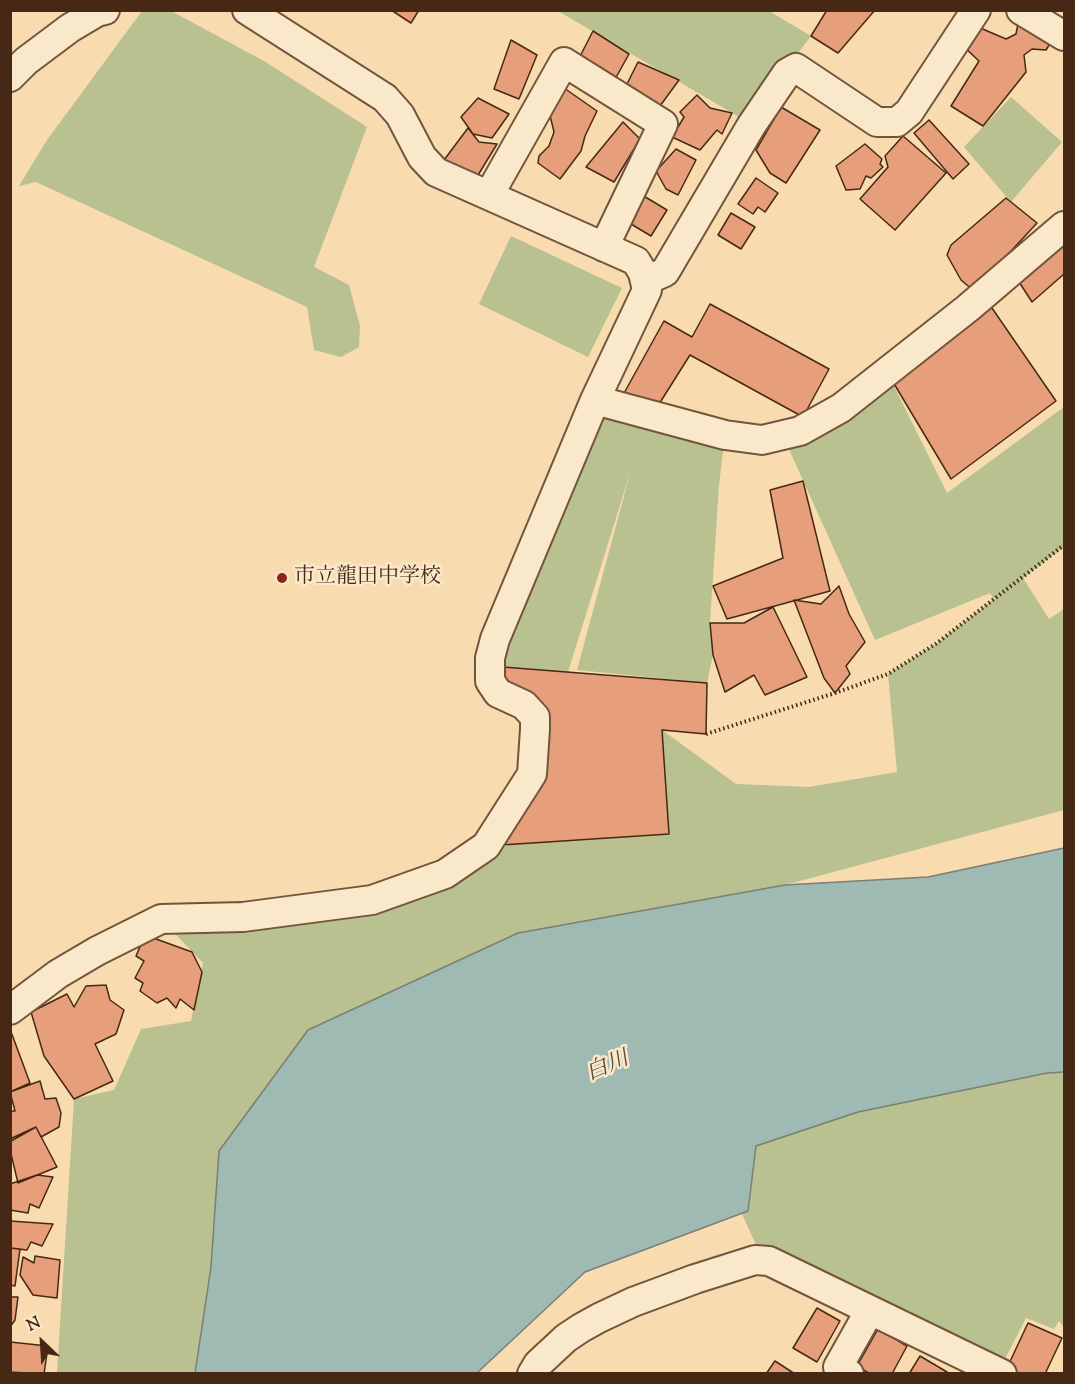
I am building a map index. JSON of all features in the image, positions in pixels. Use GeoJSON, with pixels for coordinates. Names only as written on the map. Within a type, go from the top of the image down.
{"type":"FeatureCollection","features":[{"type":"Feature","properties":{"kind":"street"},"geometry":{"type":"LineString","coordinates":[[10,77],[26,61],[70,28],[97,12],[105,10]]}},
{"type":"Feature","properties":{"kind":"street"},"geometry":{"type":"LineString","coordinates":[[10,1010],[58,974],[129,934],[161,920],[243,917],[372,900],[445,874],[486,846],[532,774],[535,729],[535,717],[524,705],[498,693],[490,681],[490,658],[495,639],[596,400],[647,290],[643,273],[636,261],[436,172],[422,158],[400,115],[385,98],[247,10]]}},
{"type":"Feature","properties":{"kind":"street"},"geometry":{"type":"LineString","coordinates":[[645,281],[665,272],[752,126],[787,73],[796,68],[877,122],[897,122],[909,112],[976,10]]}},
{"type":"Feature","properties":{"kind":"street"},"geometry":{"type":"LineString","coordinates":[[1021,10],[1055,24]]}},
{"type":"Feature","properties":{"kind":"street"},"geometry":{"type":"LineString","coordinates":[[489,195],[564,62],[663,124],[604,247]]}},
{"type":"Feature","properties":{"kind":"street"},"geometry":{"type":"LineString","coordinates":[[596,400],[724,435],[762,440],[800,431],[841,408],[968,308],[1065,226]]}},
{"type":"Feature","properties":{"kind":"street"},"geometry":{"type":"LineString","coordinates":[[532,1374],[538,1364],[566,1338],[599,1318],[633,1302],[740,1263],[755,1260],[769,1261],[870,1310],[984,1370]]}},
{"type":"Feature","properties":{"kind":"street"},"geometry":{"type":"LineString","coordinates":[[849,1374],[838,1367],[870,1310]]}},
{"type":"Feature","properties":{"kind":"path"},"geometry":{"type":"LineString","coordinates":[[706,734],[888,674],[937,643],[1065,545]]}},
{"type":"Feature","properties":{"kind":"green space"},"geometry":{"type":"Polygon","coordinates":[[[142,11],[171,11],[264,61],[367,127],[314,267],[349,285],[360,326],[359,347],[341,357],[314,350],[307,307],[36,182],[19,186],[47,140],[142,11]]]}},
{"type":"Feature","properties":{"kind":"green space"},"geometry":{"type":"Polygon","coordinates":[[[558,11],[769,11],[811,36],[746,121],[558,11]]]}},
{"type":"Feature","properties":{"kind":"green space"},"geometry":{"type":"Polygon","coordinates":[[[1011,97],[1062,142],[1011,202],[964,147],[1011,97]]]}},
{"type":"Feature","properties":{"kind":"green space"},"geometry":{"type":"Polygon","coordinates":[[[511,236],[622,288],[588,357],[479,304],[511,236]]]}},
{"type":"Feature","properties":{"kind":"green space"},"geometry":{"type":"Polygon","coordinates":[[[887,372],[947,493],[1064,407],[1064,547],[1023,578],[1049,619],[1064,609],[1064,810],[785,885],[518,933],[211,1267],[195,1373],[57,1374],[74,1099],[114,1090],[141,1029],[191,1021],[203,963],[161,919],[372,900],[544,831],[662,730],[736,784],[809,787],[897,772],[888,674],[937,643],[994,599],[990,593],[875,640],[788,447],[887,372]]]}},
{"type":"Feature","properties":{"kind":"green space"},"geometry":{"type":"Polygon","coordinates":[[[595,400],[725,435],[719,485],[710,623],[713,655],[707,683],[577,670],[631,470],[568,672],[490,666],[595,400]]]}},
{"type":"Feature","properties":{"kind":"green space"},"geometry":{"type":"Polygon","coordinates":[[[1064,1072],[1064,1327],[1059,1321],[1054,1329],[1026,1318],[1001,1367],[757,1247],[742,1214],[748,1211],[756,1146],[858,1112],[1047,1073],[1064,1072]]]}},
{"type":"Feature","properties":{"kind":"water","name":"白川"},"geometry":{"type":"Polygon","coordinates":[[[1064,848],[1064,1072],[1047,1073],[858,1112],[756,1146],[748,1211],[585,1272],[477,1373],[195,1373],[211,1267],[219,1151],[308,1030],[518,933],[785,885],[928,877],[1064,848]]]}},
{"type":"Feature","properties":{"kind":"building"},"geometry":{"type":"Polygon","coordinates":[[[391,10],[419,10],[411,23],[391,10]]]}},
{"type":"Feature","properties":{"kind":"building"},"geometry":{"type":"Polygon","coordinates":[[[827,10],[875,10],[838,53],[811,36],[827,10]]]}},
{"type":"Feature","properties":{"kind":"building"},"geometry":{"type":"Polygon","coordinates":[[[1019,18],[1053,39],[1046,50],[1032,49],[1024,55],[1026,72],[983,126],[951,106],[979,61],[961,44],[978,27],[1006,39],[1016,34],[1019,18]]]}},
{"type":"Feature","properties":{"kind":"building"},"geometry":{"type":"Polygon","coordinates":[[[593,31],[629,54],[609,90],[574,68],[593,31]]]}},
{"type":"Feature","properties":{"kind":"building"},"geometry":{"type":"Polygon","coordinates":[[[511,40],[537,55],[519,99],[494,89],[511,40]]]}},
{"type":"Feature","properties":{"kind":"building"},"geometry":{"type":"Polygon","coordinates":[[[638,62],[679,80],[652,117],[623,92],[638,62]]]}},
{"type":"Feature","properties":{"kind":"building"},"geometry":{"type":"Polygon","coordinates":[[[564,88],[597,111],[585,136],[581,151],[560,179],[538,163],[539,156],[549,146],[554,132],[548,107],[564,88]]]}},
{"type":"Feature","properties":{"kind":"building"},"geometry":{"type":"Polygon","coordinates":[[[697,95],[710,108],[732,113],[722,134],[717,130],[700,150],[672,137],[684,117],[680,112],[697,95]]]}},
{"type":"Feature","properties":{"kind":"building"},"geometry":{"type":"Polygon","coordinates":[[[478,98],[509,114],[492,138],[473,134],[461,117],[478,98]]]}},
{"type":"Feature","properties":{"kind":"building"},"geometry":{"type":"Polygon","coordinates":[[[781,107],[820,130],[786,183],[770,173],[756,150],[781,107]]]}},
{"type":"Feature","properties":{"kind":"building"},"geometry":{"type":"Polygon","coordinates":[[[929,120],[969,164],[953,179],[914,133],[929,120]]]}},
{"type":"Feature","properties":{"kind":"building"},"geometry":{"type":"Polygon","coordinates":[[[623,122],[640,139],[614,182],[586,167],[623,122]]]}},
{"type":"Feature","properties":{"kind":"building"},"geometry":{"type":"Polygon","coordinates":[[[468,128],[479,142],[497,144],[475,180],[444,160],[468,128]]]}},
{"type":"Feature","properties":{"kind":"building"},"geometry":{"type":"Polygon","coordinates":[[[903,136],[946,173],[895,230],[860,199],[888,167],[885,156],[903,136]]]}},
{"type":"Feature","properties":{"kind":"building"},"geometry":{"type":"Polygon","coordinates":[[[865,144],[882,159],[880,164],[883,167],[871,178],[866,176],[860,189],[846,190],[836,166],[865,144]]]}},
{"type":"Feature","properties":{"kind":"building"},"geometry":{"type":"Polygon","coordinates":[[[676,149],[696,160],[678,195],[666,189],[656,171],[676,149]]]}},
{"type":"Feature","properties":{"kind":"building"},"geometry":{"type":"Polygon","coordinates":[[[756,178],[778,193],[765,212],[758,207],[753,214],[738,204],[756,178]]]}},
{"type":"Feature","properties":{"kind":"building"},"geometry":{"type":"Polygon","coordinates":[[[642,195],[667,210],[651,236],[626,221],[642,195]]]}},
{"type":"Feature","properties":{"kind":"building"},"geometry":{"type":"Polygon","coordinates":[[[1006,198],[1037,223],[974,291],[961,280],[947,255],[951,245],[1006,198]]]}},
{"type":"Feature","properties":{"kind":"building"},"geometry":{"type":"Polygon","coordinates":[[[731,213],[755,227],[741,249],[718,235],[731,213]]]}},
{"type":"Feature","properties":{"kind":"building"},"geometry":{"type":"Polygon","coordinates":[[[1064,240],[1064,274],[1032,302],[1012,271],[1064,240]]]}},
{"type":"Feature","properties":{"kind":"building"},"geometry":{"type":"Polygon","coordinates":[[[983,295],[1056,401],[951,479],[887,372],[983,295]]]}},
{"type":"Feature","properties":{"kind":"building"},"geometry":{"type":"Polygon","coordinates":[[[710,304],[829,369],[803,417],[690,355],[654,412],[623,395],[664,321],[692,337],[710,304]]]}},
{"type":"Feature","properties":{"kind":"building"},"geometry":{"type":"Polygon","coordinates":[[[803,481],[830,591],[727,619],[713,586],[783,558],[770,490],[803,481]]]}},
{"type":"Feature","properties":{"kind":"building"},"geometry":{"type":"Polygon","coordinates":[[[839,586],[849,614],[865,642],[846,666],[850,674],[835,693],[824,678],[794,600],[821,604],[839,586]]]}},
{"type":"Feature","properties":{"kind":"building"},"geometry":{"type":"Polygon","coordinates":[[[773,607],[807,677],[765,695],[754,675],[725,692],[713,655],[710,623],[744,623],[773,607]]]}},
{"type":"Feature","properties":{"kind":"building"},"geometry":{"type":"Polygon","coordinates":[[[490,666],[707,683],[706,734],[662,730],[669,834],[486,846],[532,774],[523,695],[490,666]]]}},
{"type":"Feature","properties":{"kind":"building"},"geometry":{"type":"Polygon","coordinates":[[[145,935],[192,952],[202,972],[194,1010],[180,999],[176,1008],[167,998],[157,1003],[140,991],[143,983],[135,978],[144,961],[136,956],[145,935]]]}},
{"type":"Feature","properties":{"kind":"building"},"geometry":{"type":"Polygon","coordinates":[[[106,985],[110,1000],[124,1010],[116,1034],[95,1044],[113,1081],[74,1099],[44,1056],[31,1012],[67,994],[74,1007],[86,986],[106,985]]]}},
{"type":"Feature","properties":{"kind":"building"},"geometry":{"type":"Polygon","coordinates":[[[10,1029],[30,1083],[10,1092],[10,1029]]]}},
{"type":"Feature","properties":{"kind":"building"},"geometry":{"type":"Polygon","coordinates":[[[40,1081],[45,1099],[56,1098],[61,1113],[59,1127],[41,1137],[36,1127],[10,1139],[10,1111],[15,1111],[10,1092],[40,1081]]]}},
{"type":"Feature","properties":{"kind":"building"},"geometry":{"type":"Polygon","coordinates":[[[36,1127],[57,1167],[18,1183],[11,1154],[11,1141],[36,1127]]]}},
{"type":"Feature","properties":{"kind":"building"},"geometry":{"type":"Polygon","coordinates":[[[37,1175],[53,1177],[39,1208],[30,1204],[28,1213],[10,1210],[10,1184],[37,1175]]]}},
{"type":"Feature","properties":{"kind":"building"},"geometry":{"type":"Polygon","coordinates":[[[10,1221],[53,1224],[42,1246],[31,1242],[27,1250],[10,1248],[10,1221]]]}},
{"type":"Feature","properties":{"kind":"building"},"geometry":{"type":"Polygon","coordinates":[[[10,1248],[20,1249],[15,1286],[10,1285],[10,1248]]]}},
{"type":"Feature","properties":{"kind":"building"},"geometry":{"type":"Polygon","coordinates":[[[35,1256],[60,1260],[57,1298],[33,1295],[20,1275],[23,1257],[34,1263],[35,1256]]]}},
{"type":"Feature","properties":{"kind":"building"},"geometry":{"type":"Polygon","coordinates":[[[10,1297],[18,1297],[15,1320],[10,1327],[10,1297]]]}},
{"type":"Feature","properties":{"kind":"building"},"geometry":{"type":"Polygon","coordinates":[[[817,1308],[840,1321],[817,1362],[793,1348],[817,1308]]]}},
{"type":"Feature","properties":{"kind":"building"},"geometry":{"type":"Polygon","coordinates":[[[1028,1323],[1062,1338],[1045,1374],[1019,1374],[1007,1368],[1028,1323]]]}},
{"type":"Feature","properties":{"kind":"building"},"geometry":{"type":"Polygon","coordinates":[[[878,1329],[907,1346],[892,1374],[870,1374],[857,1366],[878,1329]]]}},
{"type":"Feature","properties":{"kind":"building"},"geometry":{"type":"Polygon","coordinates":[[[10,1342],[48,1346],[44,1374],[10,1372],[10,1342]]]}},
{"type":"Feature","properties":{"kind":"building"},"geometry":{"type":"Polygon","coordinates":[[[920,1356],[947,1372],[946,1374],[909,1374],[920,1356]]]}},
{"type":"Feature","properties":{"kind":"building"},"geometry":{"type":"Polygon","coordinates":[[[775,1361],[795,1374],[766,1374],[775,1361]]]}},
{"type":"Feature","properties":{"kind":"place","name":"市立龍田中学校"},"geometry":{"type":"Point","coordinates":[282,578]}}]}
